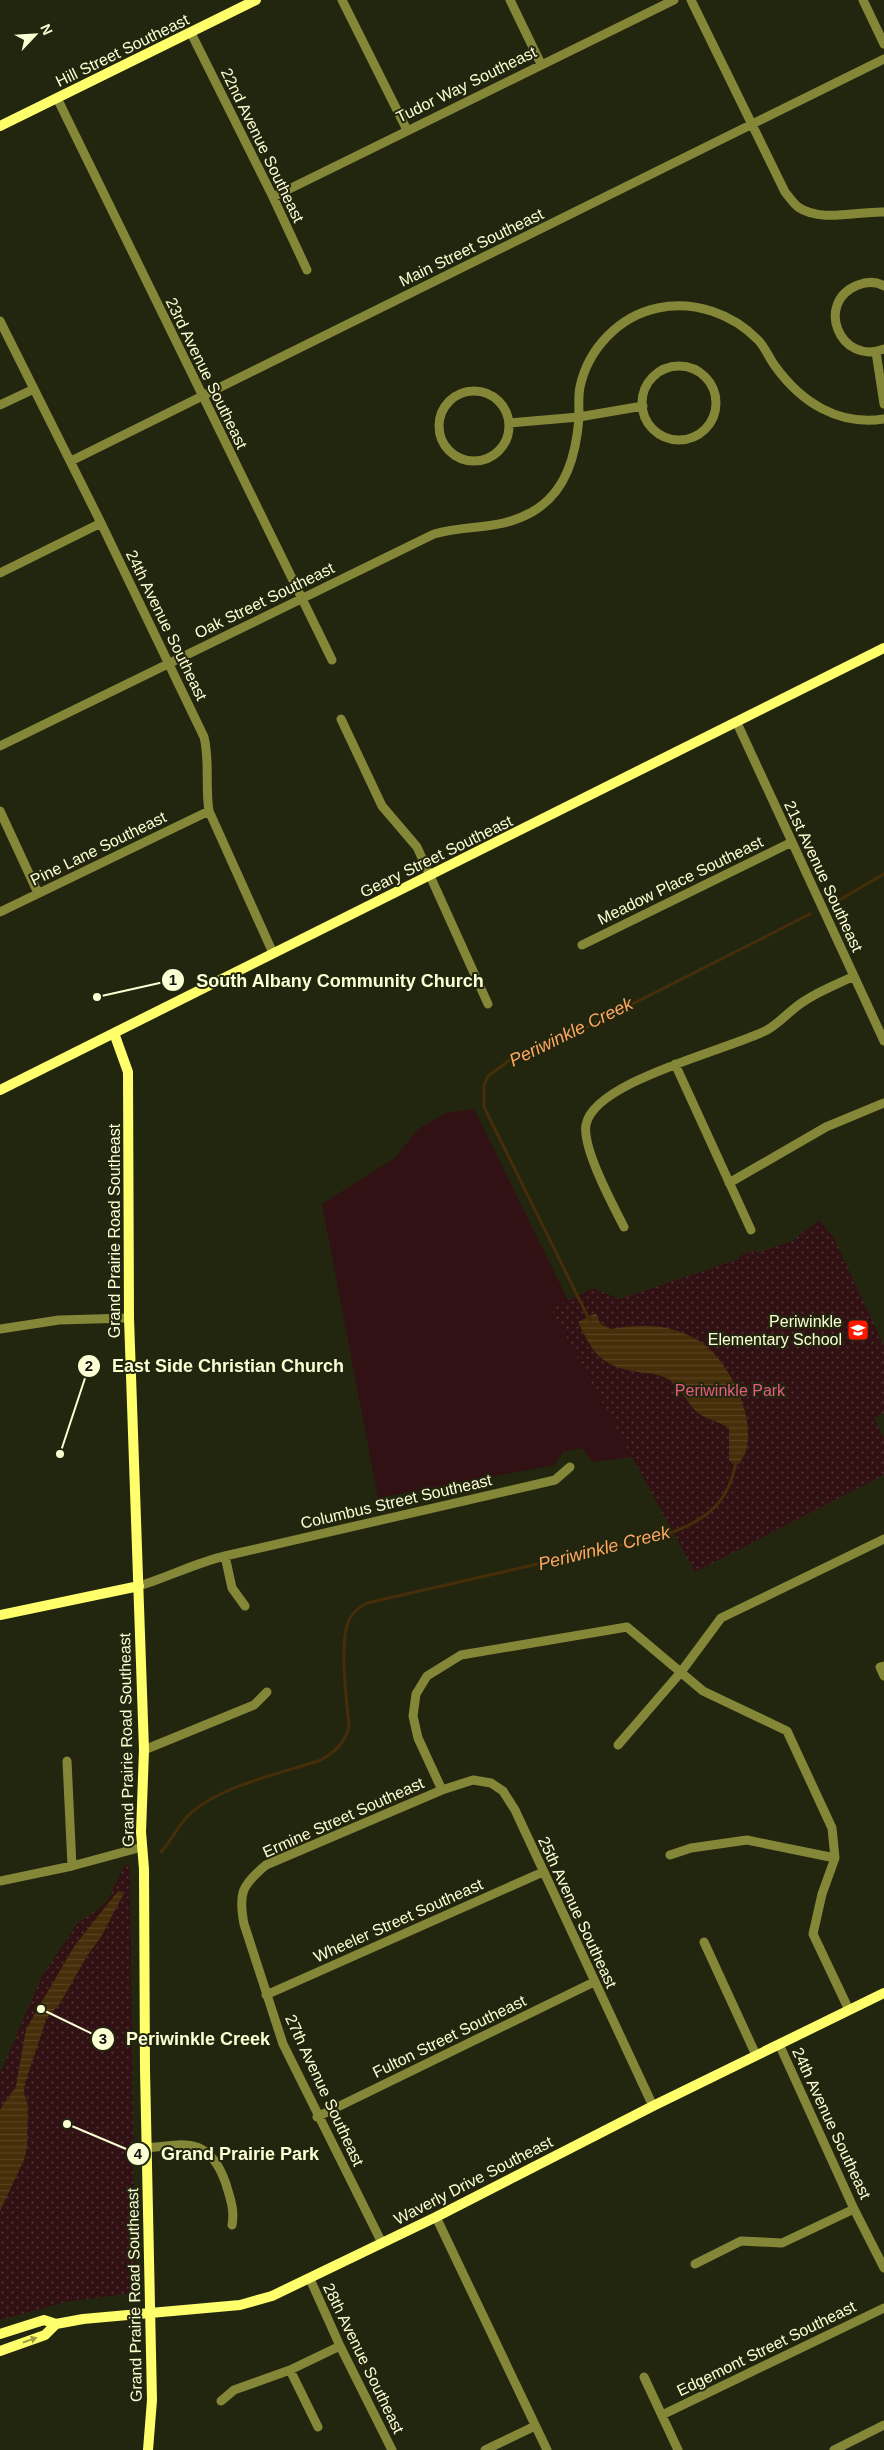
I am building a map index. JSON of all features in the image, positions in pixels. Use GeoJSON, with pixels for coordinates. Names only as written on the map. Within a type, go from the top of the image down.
{"type":"FeatureCollection","features":[{"type":"Feature","properties":{"kind":"main road","name":"Hill Street Southeast"},"geometry":{"type":"LineString","coordinates":[[0,126],[256,0]]}},
{"type":"Feature","properties":{"kind":"main road","name":"Geary Street Southeast"},"geometry":{"type":"LineString","coordinates":[[0,1090],[884,648]]}},
{"type":"Feature","properties":{"kind":"main road","name":"Grand Prairie Road Southeast"},"geometry":{"type":"LineString","coordinates":[[114,1033],[128,1072],[129,1318],[144,1750],[142,1847],[152,2400],[148,2450]]}},
{"type":"Feature","properties":{"kind":"main road","name":"Columbus Street Southeast"},"geometry":{"type":"LineString","coordinates":[[0,1615],[139,1586]]}},
{"type":"Feature","properties":{"kind":"main road","name":"Waverly Drive Southeast"},"geometry":{"type":"LineString","coordinates":[[0,2334],[44,2320],[56,2324],[83,2319],[150,2312],[240,2305],[272,2296],[310,2279],[653,2106],[884,1993]]}},
{"type":"Feature","properties":{"kind":"main road","name":"Waverly Drive Southeast"},"geometry":{"type":"LineString","coordinates":[[0,2351],[45,2335],[56,2324]]}},
{"type":"Feature","properties":{"kind":"street"},"geometry":{"type":"LineString","coordinates":[[342,0],[407,130]]}},
{"type":"Feature","properties":{"kind":"street"},"geometry":{"type":"LineString","coordinates":[[510,0],[541,64]]}},
{"type":"Feature","properties":{"kind":"street","name":"Tudor Way Southeast"},"geometry":{"type":"LineString","coordinates":[[273,197],[674,0]]}},
{"type":"Feature","properties":{"kind":"street"},"geometry":{"type":"LineString","coordinates":[[691,0],[785,192],[799,207],[830,217],[864,212],[884,212]]}},
{"type":"Feature","properties":{"kind":"street"},"geometry":{"type":"LineString","coordinates":[[863,0],[884,44]]}},
{"type":"Feature","properties":{"kind":"street","name":"22nd Avenue Southeast"},"geometry":{"type":"LineString","coordinates":[[191,33],[273,197],[307,270]]}},
{"type":"Feature","properties":{"kind":"street","name":"Main Street Southeast"},"geometry":{"type":"LineString","coordinates":[[70,461],[752,126],[884,59]]}},
{"type":"Feature","properties":{"kind":"street","name":"23rd Avenue Southeast"},"geometry":{"type":"LineString","coordinates":[[57,98],[332,660]]}},
{"type":"Feature","properties":{"kind":"street"},"geometry":{"type":"LineString","coordinates":[[884,286],[864,282],[850,288],[839,300],[835,315],[837,330],[846,343],[860,351],[880,350],[884,404]]}},
{"type":"Feature","properties":{"kind":"street","name":"Oak Street Southeast"},"geometry":{"type":"LineString","coordinates":[[0,746],[434,534],[453,528],[482,528],[509,523],[534,511],[552,495],[565,479],[574,457],[579,417],[579,389],[586,366],[594,352],[609,335],[623,323],[643,313],[658,308],[678,306],[720,313],[758,340],[775,367],[796,391],[817,408],[845,418],[872,421],[884,419]]}},
{"type":"Feature","properties":{"kind":"street","name":"24th Avenue Southeast"},"geometry":{"type":"LineString","coordinates":[[0,321],[101,523],[204,737],[208,754],[206,794],[209,811],[274,953]]}},
{"type":"Feature","properties":{"kind":"street"},"geometry":{"type":"LineString","coordinates":[[678,365],[692,368],[705,376],[713,388],[716,402],[713,416],[705,428],[694,437],[679,440],[665,437],[653,429],[645,417],[643,406],[644,392],[652,377],[664,368],[678,365]]}},
{"type":"Feature","properties":{"kind":"street"},"geometry":{"type":"LineString","coordinates":[[0,406],[34,389]]}},
{"type":"Feature","properties":{"kind":"street"},"geometry":{"type":"LineString","coordinates":[[471,390],[485,392],[497,399],[506,410],[509,423],[508,437],[501,449],[490,457],[477,461],[463,459],[451,453],[442,442],[439,428],[440,415],[447,403],[458,394],[471,390]]}},
{"type":"Feature","properties":{"kind":"street"},"geometry":{"type":"LineString","coordinates":[[509,423],[579,417],[643,406]]}},
{"type":"Feature","properties":{"kind":"street"},"geometry":{"type":"LineString","coordinates":[[0,573],[101,523]]}},
{"type":"Feature","properties":{"kind":"street"},"geometry":{"type":"LineString","coordinates":[[340,719],[382,806],[417,847],[488,1004]]}},
{"type":"Feature","properties":{"kind":"street","name":"21st Avenue Southeast"},"geometry":{"type":"LineString","coordinates":[[737,723],[884,1041]]}},
{"type":"Feature","properties":{"kind":"street","name":"Pine Lane Southeast"},"geometry":{"type":"LineString","coordinates":[[0,912],[209,811]]}},
{"type":"Feature","properties":{"kind":"street"},"geometry":{"type":"LineString","coordinates":[[0,812],[38,893]]}},
{"type":"Feature","properties":{"kind":"street","name":"Meadow Place Southeast"},"geometry":{"type":"LineString","coordinates":[[582,945],[792,842]]}},
{"type":"Feature","properties":{"kind":"street"},"geometry":{"type":"LineString","coordinates":[[624,1227],[586,1140],[586,1123],[595,1108],[609,1096],[675,1064],[768,1029],[806,999],[854,976]]}},
{"type":"Feature","properties":{"kind":"street"},"geometry":{"type":"LineString","coordinates":[[675,1064],[751,1230]]}},
{"type":"Feature","properties":{"kind":"street"},"geometry":{"type":"LineString","coordinates":[[730,1183],[826,1127],[884,1103]]}},
{"type":"Feature","properties":{"kind":"street"},"geometry":{"type":"LineString","coordinates":[[0,1330],[59,1320],[129,1318]]}},
{"type":"Feature","properties":{"kind":"street","name":"Columbus Street Southeast"},"geometry":{"type":"LineString","coordinates":[[139,1586],[198,1563],[225,1556],[555,1480],[570,1467]]}},
{"type":"Feature","properties":{"kind":"street"},"geometry":{"type":"LineString","coordinates":[[618,1745],[681,1672],[721,1618],[884,1539]]}},
{"type":"Feature","properties":{"kind":"street"},"geometry":{"type":"LineString","coordinates":[[225,1556],[232,1588],[245,1606]]}},
{"type":"Feature","properties":{"kind":"street","name":"Ermine Street Southeast"},"geometry":{"type":"LineString","coordinates":[[243,1887],[266,1865],[442,1790],[418,1738],[413,1716],[416,1694],[428,1676],[461,1654],[627,1627],[681,1672]]}},
{"type":"Feature","properties":{"kind":"street"},"geometry":{"type":"LineString","coordinates":[[884,1666],[880,1667],[884,1676]]}},
{"type":"Feature","properties":{"kind":"street"},"geometry":{"type":"LineString","coordinates":[[681,1672],[703,1691],[787,1731],[832,1828],[834,1858],[822,1894],[813,1934],[849,2010]]}},
{"type":"Feature","properties":{"kind":"street"},"geometry":{"type":"LineString","coordinates":[[144,1750],[254,1705],[267,1692]]}},
{"type":"Feature","properties":{"kind":"street"},"geometry":{"type":"LineString","coordinates":[[67,1761],[72,1866]]}},
{"type":"Feature","properties":{"kind":"street","name":"25th Avenue Southeast"},"geometry":{"type":"LineString","coordinates":[[442,1790],[473,1780],[491,1783],[503,1791],[515,1810],[653,2106]]}},
{"type":"Feature","properties":{"kind":"street"},"geometry":{"type":"LineString","coordinates":[[670,1855],[691,1848],[747,1840],[834,1858]]}},
{"type":"Feature","properties":{"kind":"street"},"geometry":{"type":"LineString","coordinates":[[0,1881],[72,1866],[142,1847]]}},
{"type":"Feature","properties":{"kind":"street","name":"Wheeler Street Southeast"},"geometry":{"type":"LineString","coordinates":[[266,1995],[543,1872]]}},
{"type":"Feature","properties":{"kind":"street","name":"27th Avenue Southeast"},"geometry":{"type":"LineString","coordinates":[[243,1887],[240,1904],[244,1924],[283,2044],[382,2243]]}},
{"type":"Feature","properties":{"kind":"street"},"geometry":{"type":"LineString","coordinates":[[704,1942],[756,2056]]}},
{"type":"Feature","properties":{"kind":"street","name":"Fulton Street Southeast"},"geometry":{"type":"LineString","coordinates":[[318,2117],[594,1982]]}},
{"type":"Feature","properties":{"kind":"street","name":"24th Avenue Southeast"},"geometry":{"type":"LineString","coordinates":[[779,2044],[854,2209],[884,2268]]}},
{"type":"Feature","properties":{"kind":"street"},"geometry":{"type":"LineString","coordinates":[[147,2148],[182,2143],[198,2147],[208,2153],[219,2164],[234,2215],[232,2225]]}},
{"type":"Feature","properties":{"kind":"street"},"geometry":{"type":"LineString","coordinates":[[695,2264],[741,2241],[782,2243],[854,2209]]}},
{"type":"Feature","properties":{"kind":"street"},"geometry":{"type":"LineString","coordinates":[[436,2216],[547,2450]]}},
{"type":"Feature","properties":{"kind":"street","name":"28th Avenue Southeast"},"geometry":{"type":"LineString","coordinates":[[310,2279],[340,2346],[392,2450]]}},
{"type":"Feature","properties":{"kind":"street","name":"Edgemont Street Southeast"},"geometry":{"type":"LineString","coordinates":[[662,2415],[884,2308]]}},
{"type":"Feature","properties":{"kind":"street"},"geometry":{"type":"LineString","coordinates":[[221,2401],[234,2390],[290,2370],[340,2346]]}},
{"type":"Feature","properties":{"kind":"street"},"geometry":{"type":"LineString","coordinates":[[290,2370],[318,2427]]}},
{"type":"Feature","properties":{"kind":"street"},"geometry":{"type":"LineString","coordinates":[[644,2377],[678,2450]]}},
{"type":"Feature","properties":{"kind":"street"},"geometry":{"type":"LineString","coordinates":[[834,2450],[884,2425]]}},
{"type":"Feature","properties":{"kind":"street"},"geometry":{"type":"LineString","coordinates":[[485,2450],[536,2426]]}},
{"type":"Feature","properties":{"kind":"green space"},"geometry":{"type":"Polygon","coordinates":[[[474,1109],[644,1455],[593,1462],[582,1448],[563,1452],[554,1465],[378,1498],[322,1204],[395,1158],[418,1129],[446,1113],[474,1109]]]}},
{"type":"Feature","properties":{"kind":"green space","name":"Periwinkle Park"},"geometry":{"type":"Polygon","coordinates":[[[819,1220],[834,1238],[884,1346],[884,1413],[874,1418],[884,1439],[884,1475],[695,1572],[551,1309],[593,1288],[620,1299],[739,1259],[739,1256],[754,1250],[757,1253],[792,1241],[819,1220]]]}},
{"type":"Feature","properties":{"kind":"green space"},"geometry":{"type":"Polygon","coordinates":[[[130,1865],[135,2287],[131,2293],[65,2302],[0,2320],[0,2073],[42,1976],[77,1924],[107,1902],[124,1866],[130,1865]]]}},
{"type":"Feature","properties":{"kind":"shaded area"},"geometry":{"type":"Polygon","coordinates":[[[596,1313],[600,1323],[610,1329],[654,1326],[675,1330],[696,1339],[718,1358],[736,1386],[746,1418],[747,1447],[739,1464],[729,1461],[729,1429],[698,1413],[673,1382],[650,1373],[615,1366],[594,1351],[578,1322],[596,1313]]]}},
{"type":"Feature","properties":{"kind":"shaded area"},"geometry":{"type":"Polygon","coordinates":[[[118,1891],[124,1893],[101,1937],[87,1956],[59,2005],[47,2017],[25,2083],[24,2093],[28,2105],[27,2147],[24,2160],[0,2211],[0,2111],[16,2086],[26,2029],[75,1945],[118,1891]]]}},
{"type":"Feature","properties":{"kind":"waterway","name":"Periwinkle Creek"},"geometry":{"type":"LineString","coordinates":[[834,903],[884,874]]}},
{"type":"Feature","properties":{"kind":"waterway","name":"Periwinkle Creek"},"geometry":{"type":"LineString","coordinates":[[590,1321],[484,1107],[484,1085],[488,1076],[510,1060],[589,1026],[810,914]]}},
{"type":"Feature","properties":{"kind":"waterway","name":"Periwinkle Creek"},"geometry":{"type":"LineString","coordinates":[[161,1852],[187,1816],[205,1803],[237,1787],[321,1760],[331,1754],[342,1743],[349,1728],[344,1671],[344,1641],[350,1618],[359,1608],[367,1603],[665,1535],[679,1530],[703,1517],[721,1500],[728,1489],[736,1461]]}},
{"type":"Feature","properties":{"kind":"place","name":"South Albany Community Church"},"geometry":{"type":"Point","coordinates":[97,997]}},
{"type":"Feature","properties":{"kind":"place","name":"Periwinkle Elementary School"},"geometry":{"type":"Point","coordinates":[858,1330]}},
{"type":"Feature","properties":{"kind":"place","name":"East Side Christian Church"},"geometry":{"type":"Point","coordinates":[60,1454]}},
{"type":"Feature","properties":{"kind":"place","name":"Periwinkle Creek"},"geometry":{"type":"Point","coordinates":[41,2009]}},
{"type":"Feature","properties":{"kind":"place","name":"Grand Prairie Park"},"geometry":{"type":"Point","coordinates":[67,2124]}}]}
